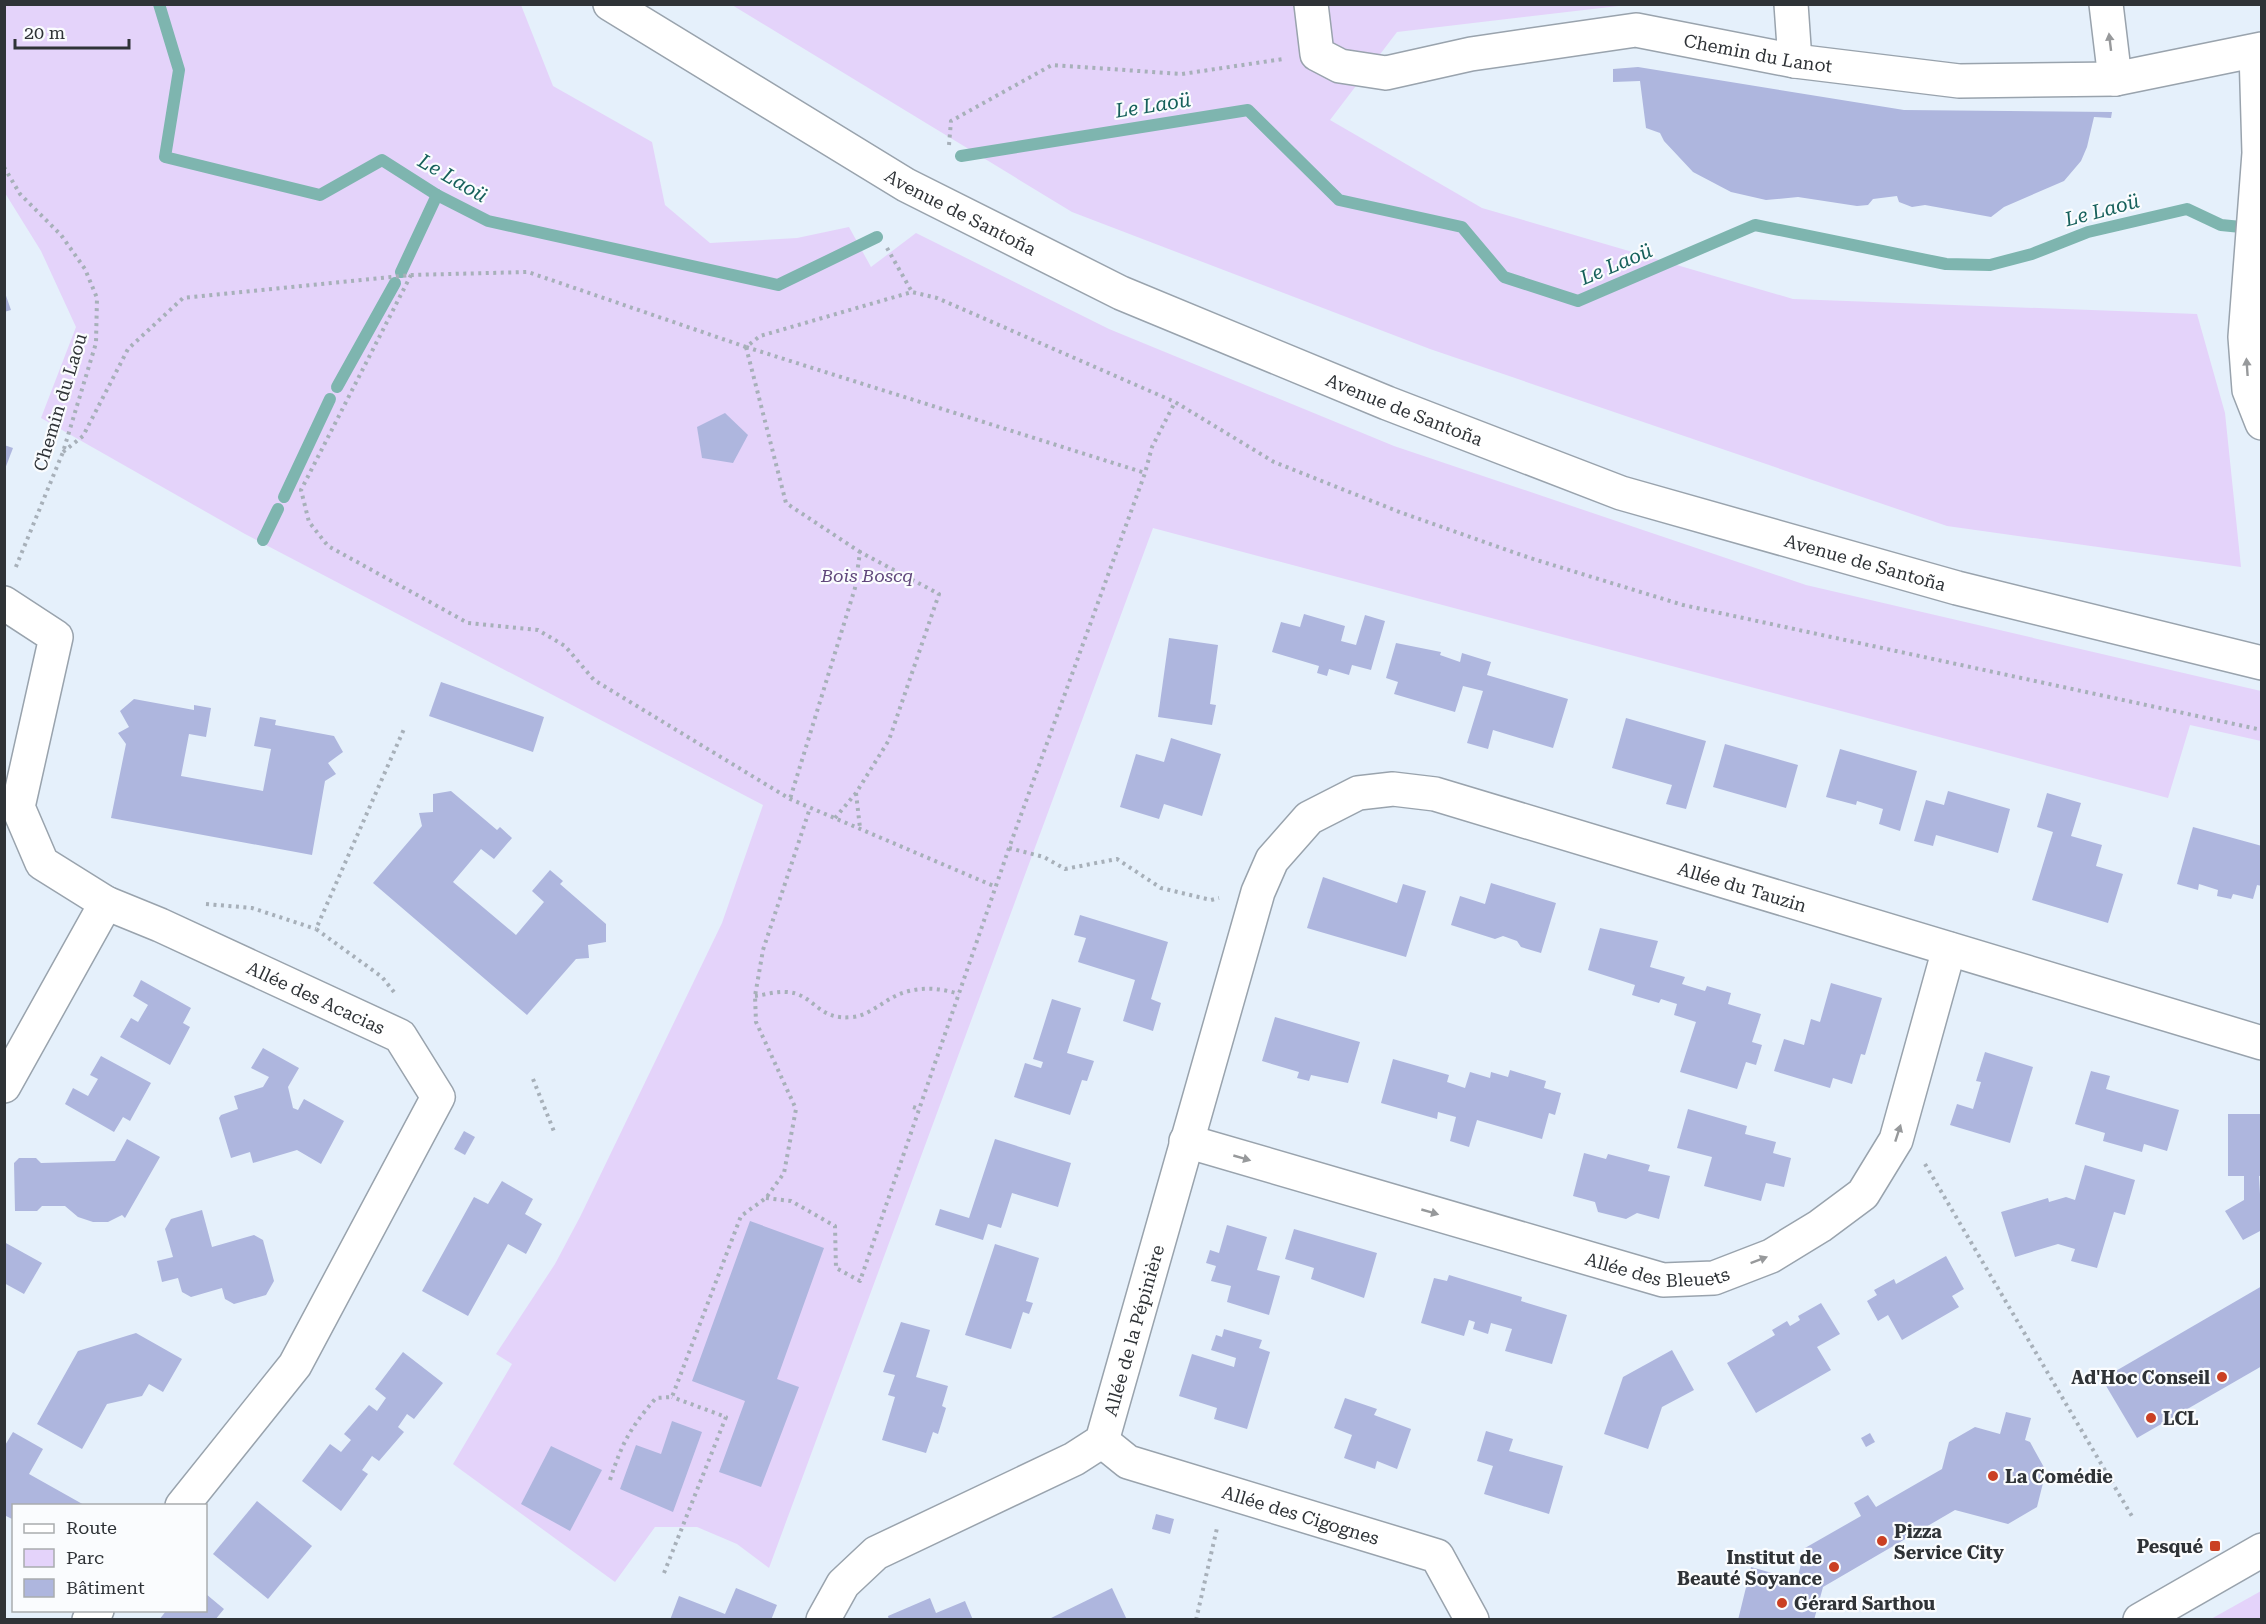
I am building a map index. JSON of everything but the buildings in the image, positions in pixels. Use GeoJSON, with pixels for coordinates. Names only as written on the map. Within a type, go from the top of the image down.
{"type":"FeatureCollection","features":[{"type":"Feature","properties":{"kind":"street","name":"Avenue de Santoña"},"geometry":{"type":"LineString","coordinates":[[610,4],[906,185],[1121,293],[1387,403],[1621,493],[1957,588],[2262,663]]}},
{"type":"Feature","properties":{"kind":"street"},"geometry":{"type":"LineString","coordinates":[[1311,4],[1317,54]]}},
{"type":"Feature","properties":{"kind":"street"},"geometry":{"type":"LineString","coordinates":[[1791,4],[1795,61]]}},
{"type":"Feature","properties":{"kind":"street"},"geometry":{"type":"LineString","coordinates":[[2106,4],[2115,79]]}},
{"type":"Feature","properties":{"kind":"street","name":"Chemin du Lanot"},"geometry":{"type":"LineString","coordinates":[[1317,54],[1340,66],[1386,73],[1471,54],[1635,30],[1795,61],[1959,81],[2115,79],[2259,50]]}},
{"type":"Feature","properties":{"kind":"street"},"geometry":{"type":"LineString","coordinates":[[2259,50],[2259,153],[2245,337],[2249,390],[2262,423]]}},
{"type":"Feature","properties":{"kind":"street","name":"Allée des Acacias"},"geometry":{"type":"LineString","coordinates":[[4,603],[56,637],[18,807],[42,862],[106,903],[160,925],[400,1036],[438,1097],[295,1365],[184,1504]]}},
{"type":"Feature","properties":{"kind":"street","name":"Allée du Tauzin"},"geometry":{"type":"LineString","coordinates":[[1258,892],[1272,860],[1309,818],[1358,793],[1393,789],[1435,794],[2262,1042]]}},
{"type":"Feature","properties":{"kind":"street","name":"Allée de la Pépinière"},"geometry":{"type":"LineString","coordinates":[[1102,1441],[1258,892]]}},
{"type":"Feature","properties":{"kind":"street"},"geometry":{"type":"LineString","coordinates":[[4,1086],[106,903]]}},
{"type":"Feature","properties":{"kind":"street","name":"Allée des Bleuets"},"geometry":{"type":"LineString","coordinates":[[1186,1141],[1663,1280],[1714,1278],[1771,1256],[1810,1232],[1863,1194],[1896,1140],[1949,949]]}},
{"type":"Feature","properties":{"kind":"street"},"geometry":{"type":"LineString","coordinates":[[823,1620],[843,1584],[876,1553],[1074,1459],[1102,1441]]}},
{"type":"Feature","properties":{"kind":"street","name":"Allée des Cigognes"},"geometry":{"type":"LineString","coordinates":[[1102,1441],[1128,1462],[1437,1556],[1472,1620]]}},
{"type":"Feature","properties":{"kind":"street"},"geometry":{"type":"LineString","coordinates":[[2140,1620],[2262,1550]]}},
{"type":"Feature","properties":{"kind":"path"},"geometry":{"type":"LineString","coordinates":[[949,145],[951,121],[1052,65],[1182,74],[1317,54]]}},
{"type":"Feature","properties":{"kind":"path","name":"Chemin du Laou"},"geometry":{"type":"LineString","coordinates":[[4,167],[20,194],[61,235],[85,269],[97,298],[96,343],[63,452],[14,573]]}},
{"type":"Feature","properties":{"kind":"path"},"geometry":{"type":"LineString","coordinates":[[887,248],[912,291]]}},
{"type":"Feature","properties":{"kind":"path"},"geometry":{"type":"LineString","coordinates":[[63,452],[83,436],[128,349],[183,298],[411,275],[528,272],[746,347],[1145,473]]}},
{"type":"Feature","properties":{"kind":"path"},"geometry":{"type":"LineString","coordinates":[[411,275],[301,490],[309,522],[327,546],[468,623],[538,630],[565,646],[594,680],[790,799],[996,887]]}},
{"type":"Feature","properties":{"kind":"path"},"geometry":{"type":"LineString","coordinates":[[746,347],[760,336],[912,291],[937,298],[1175,402],[1274,462],[1402,513],[1530,558],[1683,605],[2262,730]]}},
{"type":"Feature","properties":{"kind":"path"},"geometry":{"type":"LineString","coordinates":[[746,347],[786,503],[860,552],[939,594],[889,740],[856,793],[835,818]]}},
{"type":"Feature","properties":{"kind":"path"},"geometry":{"type":"LineString","coordinates":[[766,1198],[791,1201],[835,1226],[836,1268],[860,1281],[1009,848],[1145,473],[1152,447],[1175,402]]}},
{"type":"Feature","properties":{"kind":"path"},"geometry":{"type":"LineString","coordinates":[[790,799],[855,588],[860,552]]}},
{"type":"Feature","properties":{"kind":"path"},"geometry":{"type":"LineString","coordinates":[[316,929],[404,729]]}},
{"type":"Feature","properties":{"kind":"path"},"geometry":{"type":"LineString","coordinates":[[856,793],[860,828]]}},
{"type":"Feature","properties":{"kind":"path"},"geometry":{"type":"LineString","coordinates":[[672,1398],[741,1216],[766,1198],[784,1173],[796,1109],[756,1022],[755,996],[763,950],[810,808]]}},
{"type":"Feature","properties":{"kind":"path"},"geometry":{"type":"LineString","coordinates":[[1009,848],[1044,857],[1065,869],[1117,859],[1161,888],[1211,900],[1258,892]]}},
{"type":"Feature","properties":{"kind":"path"},"geometry":{"type":"LineString","coordinates":[[160,925],[171,901],[252,908],[316,929],[382,977],[408,1009],[414,1017],[400,1036]]}},
{"type":"Feature","properties":{"kind":"path"},"geometry":{"type":"LineString","coordinates":[[755,996],[787,992],[806,998],[826,1015],[853,1017],[873,1011],[901,992],[944,988],[959,994]]}},
{"type":"Feature","properties":{"kind":"path"},"geometry":{"type":"LineString","coordinates":[[533,1079],[555,1134]]}},
{"type":"Feature","properties":{"kind":"path"},"geometry":{"type":"LineString","coordinates":[[913,1107],[919,1109]]}},
{"type":"Feature","properties":{"kind":"path"},"geometry":{"type":"LineString","coordinates":[[1896,1140],[1912,1142],[2133,1518]]}},
{"type":"Feature","properties":{"kind":"path"},"geometry":{"type":"LineString","coordinates":[[610,1480],[622,1442],[635,1422],[656,1398],[672,1398],[726,1417],[664,1573]]}},
{"type":"Feature","properties":{"kind":"path"},"geometry":{"type":"LineString","coordinates":[[1196,1620],[1226,1492]]}},
{"type":"Feature","properties":{"kind":"green space","name":"Bois Boscq"},"geometry":{"type":"Polygon","coordinates":[[[5,5],[521,5],[553,86],[652,142],[665,205],[710,243],[797,238],[849,227],[871,267],[916,233],[1109,329],[1394,446],[1806,585],[2261,691],[2261,741],[2190,725],[2168,798],[1153,528],[769,1568],[737,1544],[697,1527],[655,1527],[615,1582],[453,1464],[512,1364],[496,1354],[555,1264],[580,1217],[722,923],[763,805],[245,534],[41,418],[76,327],[41,251],[5,193],[5,5]]]}},
{"type":"Feature","properties":{"kind":"green space"},"geometry":{"type":"Polygon","coordinates":[[[732,5],[1627,5],[1397,32],[1330,120],[1482,208],[1793,299],[2197,314],[2225,413],[2241,567],[1947,526],[1430,349],[1072,212],[732,5]]]}},
{"type":"Feature","properties":{"kind":"green space"},"geometry":{"type":"Polygon","coordinates":[[[2261,1591],[2261,1619],[2211,1619],[2261,1591]]]}},
{"type":"Feature","properties":{"kind":"waterway","name":"Le Laoü"},"geometry":{"type":"LineString","coordinates":[[159,4],[179,70],[165,157],[320,195],[382,160],[437,195],[488,221],[778,285],[877,237]]}},
{"type":"Feature","properties":{"kind":"waterway","name":"Le Laoü"},"geometry":{"type":"LineString","coordinates":[[961,156],[1248,110],[1339,200],[1462,227],[1504,277],[1578,301],[1755,225],[1946,264],[1990,265],[2032,254],[2088,232],[2187,209],[2221,225],[2251,228]]}},
{"type":"Feature","properties":{"kind":"waterway"},"geometry":{"type":"LineString","coordinates":[[401,272],[437,195]]}},
{"type":"Feature","properties":{"kind":"waterway"},"geometry":{"type":"LineString","coordinates":[[337,387],[395,283]]}},
{"type":"Feature","properties":{"kind":"waterway"},"geometry":{"type":"LineString","coordinates":[[284,497],[330,399]]}},
{"type":"Feature","properties":{"kind":"waterway"},"geometry":{"type":"LineString","coordinates":[[263,540],[278,509]]}},
{"type":"Feature","properties":{"kind":"place","name":"Ad'Hoc Conseil"},"geometry":{"type":"Point","coordinates":[2222,1377]}},
{"type":"Feature","properties":{"kind":"place","name":"LCL"},"geometry":{"type":"Point","coordinates":[2151,1418]}},
{"type":"Feature","properties":{"kind":"place","name":"La Comédie"},"geometry":{"type":"Point","coordinates":[1993,1476]}},
{"type":"Feature","properties":{"kind":"place","name":"Pizza Service City"},"geometry":{"type":"Point","coordinates":[1882,1541]}},
{"type":"Feature","properties":{"kind":"place","name":"Pesqué"},"geometry":{"type":"Point","coordinates":[2215,1546]}},
{"type":"Feature","properties":{"kind":"place","name":"Institut de Beauté Soyance"},"geometry":{"type":"Point","coordinates":[1834,1567]}},
{"type":"Feature","properties":{"kind":"place","name":"Gérard Sarthou"},"geometry":{"type":"Point","coordinates":[1782,1603]}}]}
